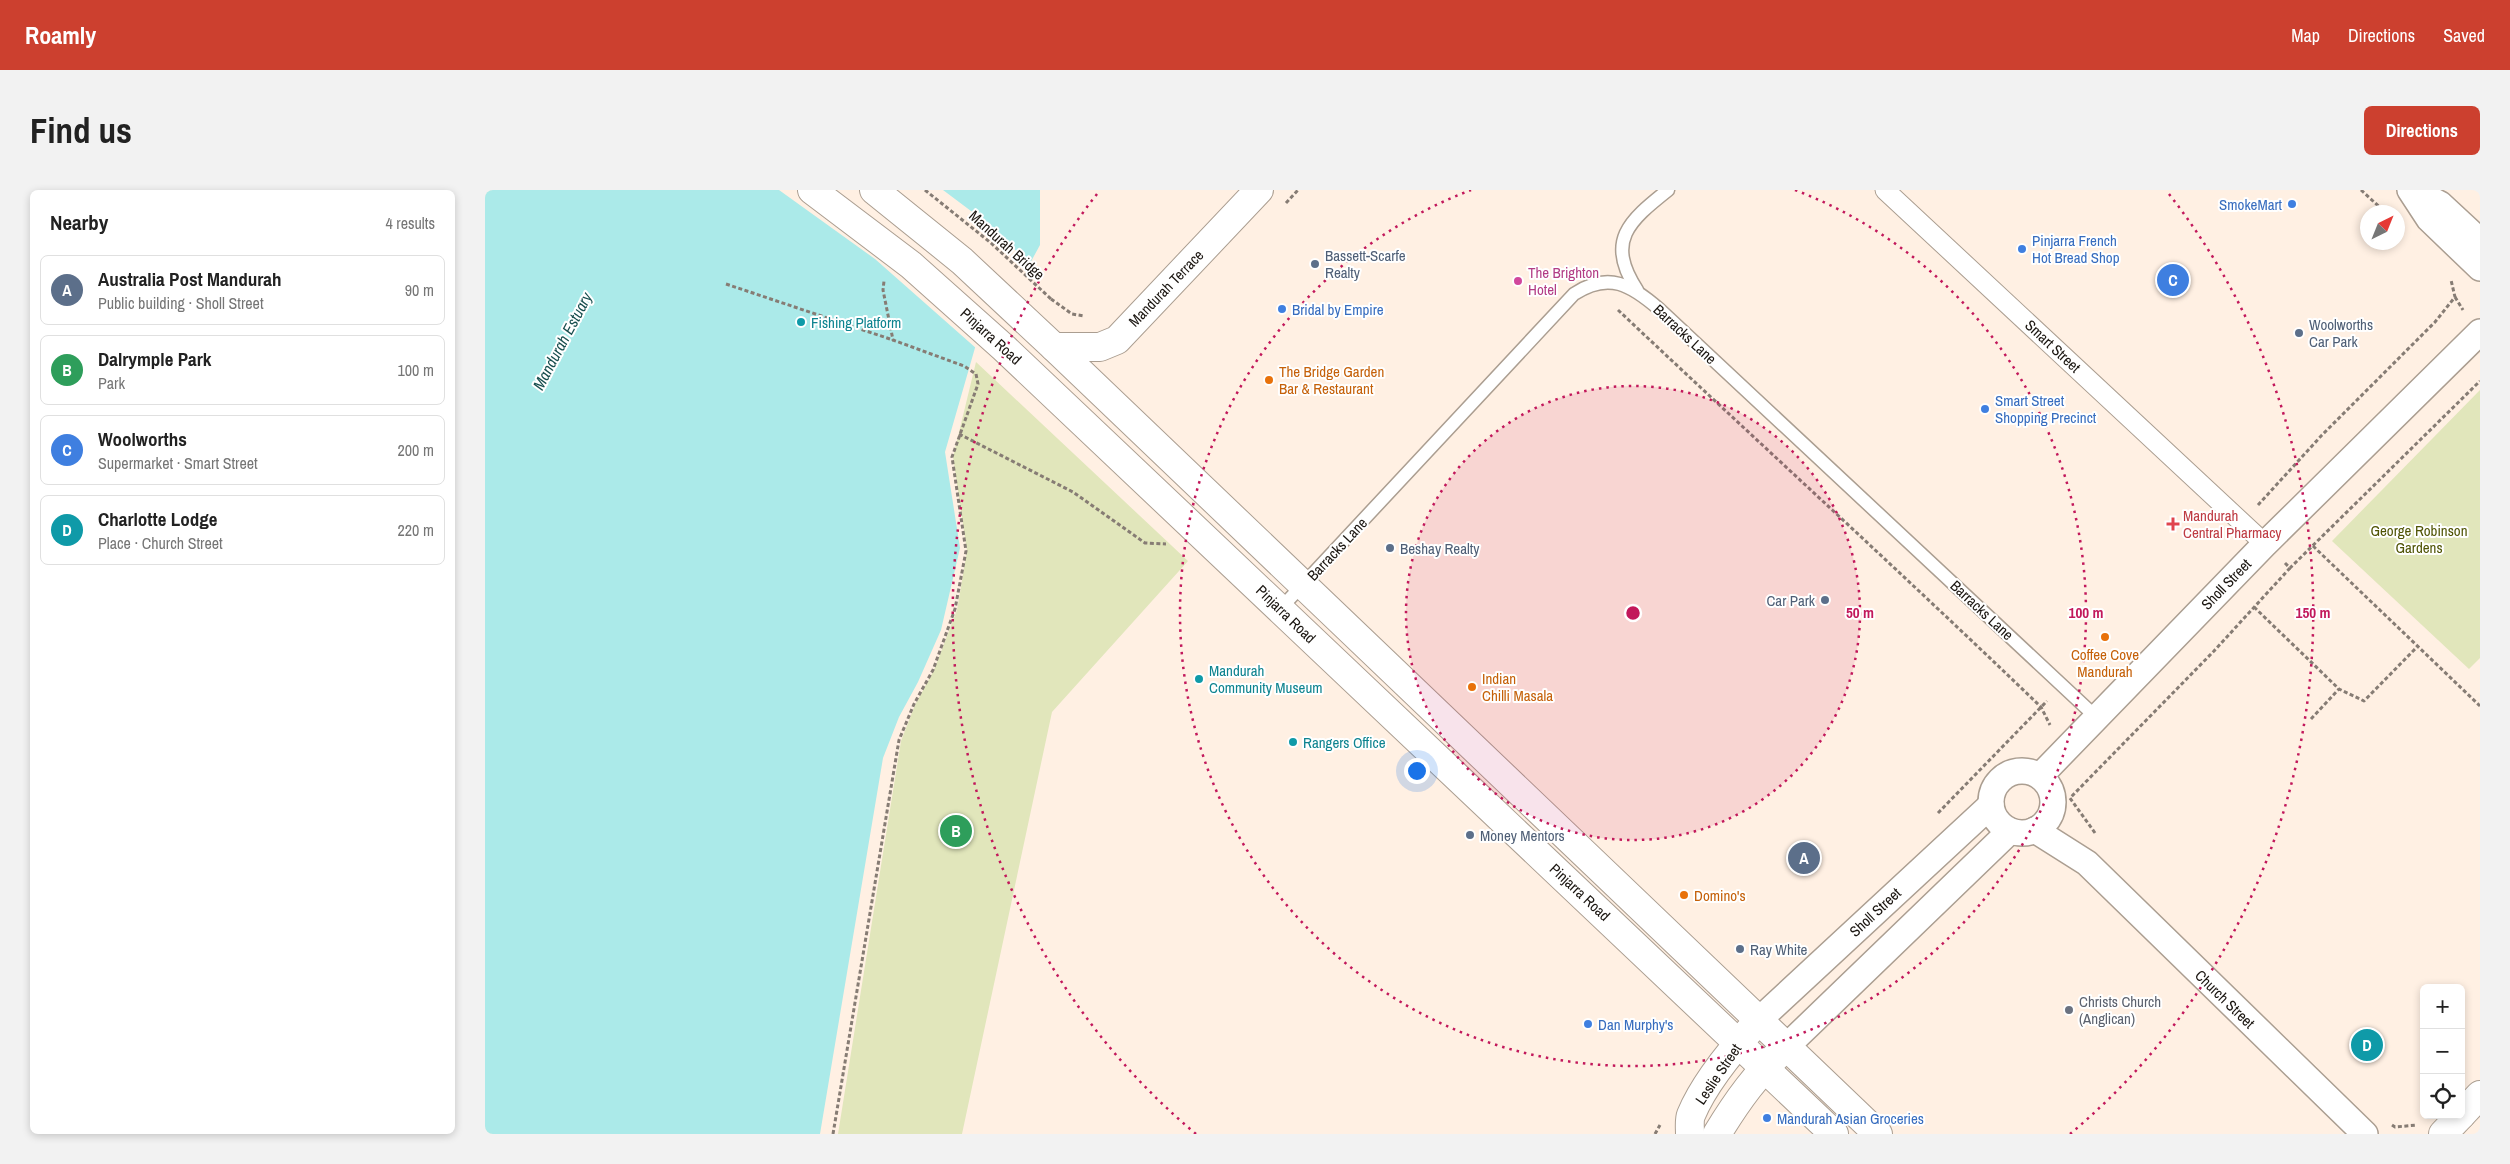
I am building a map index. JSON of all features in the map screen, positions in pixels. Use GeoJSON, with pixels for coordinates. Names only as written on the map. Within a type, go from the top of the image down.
{"type":"FeatureCollection","features":[{"type":"Feature","properties":{"kind":"main road","name":"Pinjarra Road"},"geometry":{"type":"LineString","coordinates":[[812,190],[905,260],[1003,348],[1281,608],[1834,1134]]}},
{"type":"Feature","properties":{"kind":"main road","name":"Pinjarra Road"},"geometry":{"type":"LineString","coordinates":[[874,190],[962,261],[1054,347],[1302,586],[1878,1134]]}},
{"type":"Feature","properties":{"kind":"main road","name":"Mandurah Terrace"},"geometry":{"type":"LineString","coordinates":[[1054,347],[1100,347],[1117,340],[1259,190]]}},
{"type":"Feature","properties":{"kind":"main road","name":"Leslie Street"},"geometry":{"type":"LineString","coordinates":[[1690,1134],[1691,1116],[1712,1078],[1739,1042],[1759,1020]]}},
{"type":"Feature","properties":{"kind":"main road","name":"Leslie Street"},"geometry":{"type":"LineString","coordinates":[[1717,1134],[1739,1098],[1764,1067],[1786,1047]]}},
{"type":"Feature","properties":{"kind":"main road"},"geometry":{"type":"LineString","coordinates":[[2465,1111],[2480,1095]]}},
{"type":"Feature","properties":{"kind":"main road"},"geometry":{"type":"LineString","coordinates":[[2432,1129],[2453,1119]]}},
{"type":"Feature","properties":{"kind":"street","name":"Smart Street"},"geometry":{"type":"LineString","coordinates":[[1885,190],[2265,544]]}},
{"type":"Feature","properties":{"kind":"street"},"geometry":{"type":"LineString","coordinates":[[2411,190],[2441,204],[2480,241]]}},
{"type":"Feature","properties":{"kind":"street"},"geometry":{"type":"LineString","coordinates":[[2411,190],[2429,220],[2480,268]]}},
{"type":"Feature","properties":{"kind":"street","name":"Sholl Street"},"geometry":{"type":"LineString","coordinates":[[2040,776],[2265,544],[2473,323]]}},
{"type":"Feature","properties":{"kind":"street"},"geometry":{"type":"LineString","coordinates":[[2021,771],[2040,776],[2047,784],[2053,801],[2046,822],[2035,830],[2020,833],[2010,831],[1997,820],[1991,805],[1992,795],[2002,778],[2021,771]]}},
{"type":"Feature","properties":{"kind":"street","name":"Church Street"},"geometry":{"type":"LineString","coordinates":[[2053,801],[2057,813],[2087,863]]}},
{"type":"Feature","properties":{"kind":"street","name":"Sholl Street"},"geometry":{"type":"LineString","coordinates":[[1759,1020],[1991,805]]}},
{"type":"Feature","properties":{"kind":"street","name":"Church Street"},"geometry":{"type":"LineString","coordinates":[[2035,830],[2087,863],[2365,1134]]}},
{"type":"Feature","properties":{"kind":"street"},"geometry":{"type":"LineString","coordinates":[[1786,1047],[2010,831]]}},
{"type":"Feature","properties":{"kind":"lane"},"geometry":{"type":"LineString","coordinates":[[1637,290],[1626,273],[1621,254],[1626,232],[1636,216],[1668,190]]}},
{"type":"Feature","properties":{"kind":"lane","name":"Barracks Lane"},"geometry":{"type":"LineString","coordinates":[[1281,608],[1574,294],[1587,286],[1602,282],[1619,283],[1637,290],[2096,717]]}},
{"type":"Feature","properties":{"kind":"path","name":"Mandurah Bridge"},"geometry":{"type":"LineString","coordinates":[[925,190],[991,243],[1051,299]]}},
{"type":"Feature","properties":{"kind":"path"},"geometry":{"type":"LineString","coordinates":[[2361,190],[2377,205]]}},
{"type":"Feature","properties":{"kind":"path"},"geometry":{"type":"LineString","coordinates":[[2450,277],[2455,297],[2473,323]]}},
{"type":"Feature","properties":{"kind":"path"},"geometry":{"type":"LineString","coordinates":[[726,284],[893,340]]}},
{"type":"Feature","properties":{"kind":"path"},"geometry":{"type":"LineString","coordinates":[[2242,522],[2322,435],[2435,322],[2455,297]]}},
{"type":"Feature","properties":{"kind":"path"},"geometry":{"type":"LineString","coordinates":[[1618,310],[2041,707],[2052,729],[2095,772]]}},
{"type":"Feature","properties":{"kind":"path"},"geometry":{"type":"LineString","coordinates":[[833,1134],[899,740],[914,704],[933,670],[955,609],[966,551],[952,457],[978,384],[976,374],[964,366]]}},
{"type":"Feature","properties":{"kind":"path"},"geometry":{"type":"LineString","coordinates":[[2099,840],[2070,798],[2290,568],[2480,381]]}},
{"type":"Feature","properties":{"kind":"path"},"geometry":{"type":"LineString","coordinates":[[959,434],[1073,492],[1145,543],[1171,544],[1192,524]]}},
{"type":"Feature","properties":{"kind":"path"},"geometry":{"type":"LineString","coordinates":[[2265,544],[2290,568]]}},
{"type":"Feature","properties":{"kind":"path"},"geometry":{"type":"LineString","coordinates":[[2313,545],[2480,706]]}},
{"type":"Feature","properties":{"kind":"path"},"geometry":{"type":"LineString","coordinates":[[2254,607],[2339,689],[2364,701],[2417,647]]}},
{"type":"Feature","properties":{"kind":"path"},"geometry":{"type":"LineString","coordinates":[[1934,816],[2062,685]]}},
{"type":"Feature","properties":{"kind":"path"},"geometry":{"type":"LineString","coordinates":[[2311,719],[2339,689]]}},
{"type":"Feature","properties":{"kind":"path"},"geometry":{"type":"LineString","coordinates":[[2387,1122],[2395,1127],[2432,1129]]}},
{"type":"Feature","properties":{"kind":"green space"},"geometry":{"type":"Polygon","coordinates":[[[976,362],[1188,561],[1052,712],[962,1134],[838,1134],[901,741],[915,705],[934,670],[957,610],[967,551],[953,457],[976,362]]]}},
{"type":"Feature","properties":{"kind":"green space","name":"George Robinson Gardens"},"geometry":{"type":"Polygon","coordinates":[[[2480,390],[2480,658],[2469,669],[2332,541],[2480,390]]]}},
{"type":"Feature","properties":{"kind":"water","name":"Mandurah Estuary"},"geometry":{"type":"Polygon","coordinates":[[[485,190],[1040,190],[1040,245],[1028,267],[981,327],[945,452],[960,548],[941,630],[918,682],[899,717],[883,758],[820,1134],[485,1134],[485,190]]]}},
{"type":"Feature","properties":{"kind":"pier"},"geometry":{"type":"Polygon","coordinates":[[[779,190],[943,190],[975,214],[1032,265],[1020,285],[983,328],[977,349],[875,259],[779,190]]]}},
{"type":"Feature","properties":{"kind":"place","name":"SmokeMart"},"geometry":{"type":"Point","coordinates":[2292,204]}},
{"type":"Feature","properties":{"kind":"place","name":"Pinjarra French Hot Bread Shop"},"geometry":{"type":"Point","coordinates":[2022,249]}},
{"type":"Feature","properties":{"kind":"place","name":"Bassett-Scarfe Realty"},"geometry":{"type":"Point","coordinates":[1315,264]}},
{"type":"Feature","properties":{"kind":"place","name":"Woolworths"},"geometry":{"type":"Point","coordinates":[2173,280]}},
{"type":"Feature","properties":{"kind":"place","name":"The Brighton Hotel"},"geometry":{"type":"Point","coordinates":[1518,281]}},
{"type":"Feature","properties":{"kind":"place","name":"Bridal by Empire"},"geometry":{"type":"Point","coordinates":[1282,309]}},
{"type":"Feature","properties":{"kind":"place","name":"Fishing Platform"},"geometry":{"type":"Point","coordinates":[801,322]}},
{"type":"Feature","properties":{"kind":"place","name":"Woolworths Car Park"},"geometry":{"type":"Point","coordinates":[2299,333]}},
{"type":"Feature","properties":{"kind":"place","name":"The Bridge Garden Bar & Restaurant"},"geometry":{"type":"Point","coordinates":[1269,380]}},
{"type":"Feature","properties":{"kind":"place","name":"Smart Street Shopping Precinct"},"geometry":{"type":"Point","coordinates":[1985,409]}},
{"type":"Feature","properties":{"kind":"place","name":"Mandurah Central Pharmacy"},"geometry":{"type":"Point","coordinates":[2173,524]}},
{"type":"Feature","properties":{"kind":"place","name":"Beshay Realty"},"geometry":{"type":"Point","coordinates":[1390,548]}},
{"type":"Feature","properties":{"kind":"place","name":"Car Park"},"geometry":{"type":"Point","coordinates":[1825,600]}},
{"type":"Feature","properties":{"kind":"place","name":"Coffee Cove Mandurah"},"geometry":{"type":"Point","coordinates":[2105,637]}},
{"type":"Feature","properties":{"kind":"place","name":"Mandurah Community Museum"},"geometry":{"type":"Point","coordinates":[1199,679]}},
{"type":"Feature","properties":{"kind":"place","name":"Indian Chilli Masala"},"geometry":{"type":"Point","coordinates":[1472,687]}},
{"type":"Feature","properties":{"kind":"place","name":"Rangers Office"},"geometry":{"type":"Point","coordinates":[1293,742]}},
{"type":"Feature","properties":{"kind":"place","name":"Dalrymple Park"},"geometry":{"type":"Point","coordinates":[956,831]}},
{"type":"Feature","properties":{"kind":"place","name":"Money Mentors"},"geometry":{"type":"Point","coordinates":[1470,835]}},
{"type":"Feature","properties":{"kind":"place","name":"Australia Post Mandurah"},"geometry":{"type":"Point","coordinates":[1804,858]}},
{"type":"Feature","properties":{"kind":"place","name":"Domino's"},"geometry":{"type":"Point","coordinates":[1684,895]}},
{"type":"Feature","properties":{"kind":"place","name":"Ray White"},"geometry":{"type":"Point","coordinates":[1740,949]}},
{"type":"Feature","properties":{"kind":"place","name":"Christs Church (Anglican)"},"geometry":{"type":"Point","coordinates":[2069,1010]}},
{"type":"Feature","properties":{"kind":"place","name":"Dan Murphy's"},"geometry":{"type":"Point","coordinates":[1588,1024]}},
{"type":"Feature","properties":{"kind":"place","name":"Charlotte Lodge"},"geometry":{"type":"Point","coordinates":[2367,1045]}},
{"type":"Feature","properties":{"kind":"place","name":"Mandurah Asian Groceries"},"geometry":{"type":"Point","coordinates":[1767,1118]}}]}
